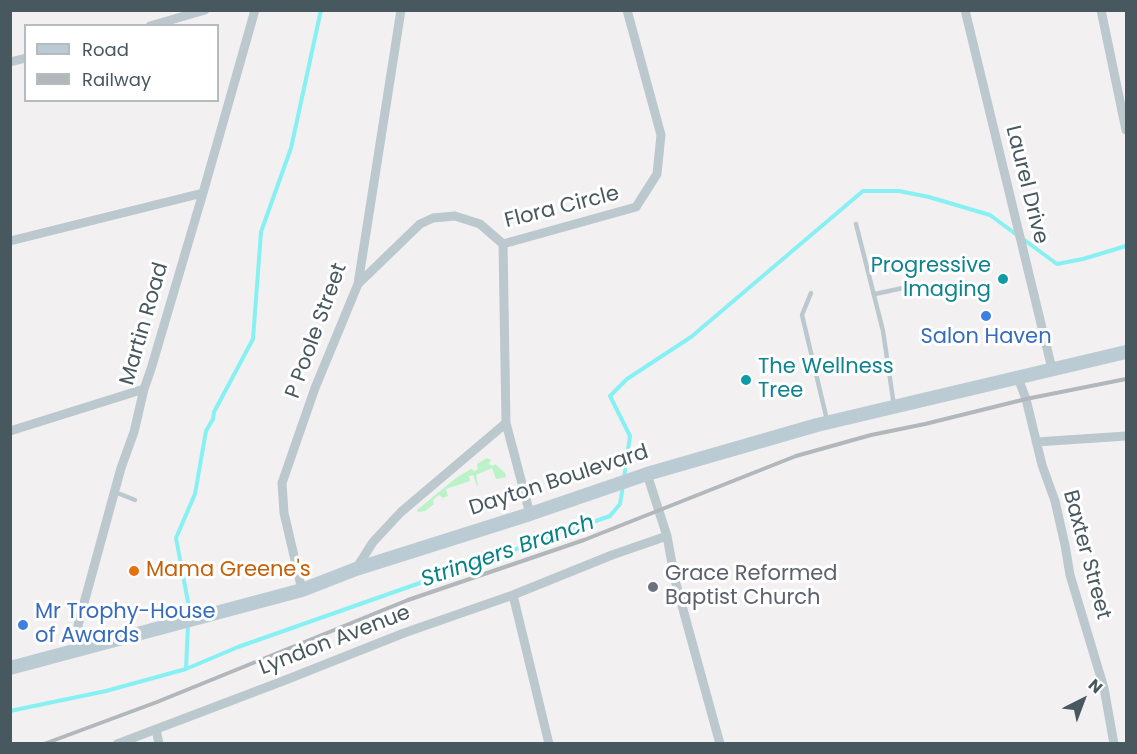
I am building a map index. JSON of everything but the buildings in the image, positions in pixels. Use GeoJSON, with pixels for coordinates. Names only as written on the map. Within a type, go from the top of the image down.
{"type":"FeatureCollection","features":[{"type":"Feature","properties":{"kind":"main road","name":"Dayton Boulevard"},"geometry":{"type":"LineString","coordinates":[[10,668],[303,590],[356,569],[647,474],[828,422],[1126,352]]}},
{"type":"Feature","properties":{"kind":"street"},"geometry":{"type":"LineString","coordinates":[[157,24],[205,10]]}},
{"type":"Feature","properties":{"kind":"street","name":"Martin Road"},"geometry":{"type":"LineString","coordinates":[[83,649],[78,625],[114,492],[134,432],[144,389],[255,10]]}},
{"type":"Feature","properties":{"kind":"street","name":"P Poole Street"},"geometry":{"type":"LineString","coordinates":[[303,590],[284,513],[282,483],[315,388],[358,284],[401,10]]}},
{"type":"Feature","properties":{"kind":"street","name":"Flora Circle"},"geometry":{"type":"LineString","coordinates":[[358,284],[420,224],[434,218],[455,216],[480,224],[503,244],[636,207],[657,174],[661,135],[627,10]]}},
{"type":"Feature","properties":{"kind":"street","name":"Laurel Drive"},"geometry":{"type":"LineString","coordinates":[[965,10],[1052,369]]}},
{"type":"Feature","properties":{"kind":"street"},"geometry":{"type":"LineString","coordinates":[[1101,10],[1126,130]]}},
{"type":"Feature","properties":{"kind":"street"},"geometry":{"type":"LineString","coordinates":[[10,241],[203,193]]}},
{"type":"Feature","properties":{"kind":"street"},"geometry":{"type":"LineString","coordinates":[[503,244],[506,423],[530,514]]}},
{"type":"Feature","properties":{"kind":"street","name":"Baxter Street"},"geometry":{"type":"LineString","coordinates":[[1018,378],[1026,399],[1042,465],[1055,501],[1070,575],[1104,688],[1114,744]]}},
{"type":"Feature","properties":{"kind":"street"},"geometry":{"type":"LineString","coordinates":[[10,430],[144,389]]}},
{"type":"Feature","properties":{"kind":"street"},"geometry":{"type":"LineString","coordinates":[[356,569],[373,542],[402,512],[506,423]]}},
{"type":"Feature","properties":{"kind":"street"},"geometry":{"type":"LineString","coordinates":[[1036,442],[1126,436]]}},
{"type":"Feature","properties":{"kind":"street"},"geometry":{"type":"LineString","coordinates":[[647,474],[667,536],[675,580],[720,744]]}},
{"type":"Feature","properties":{"kind":"street","name":"Lyndon Avenue"},"geometry":{"type":"LineString","coordinates":[[117,744],[404,633],[513,595],[612,555],[667,536]]}},
{"type":"Feature","properties":{"kind":"street"},"geometry":{"type":"LineString","coordinates":[[513,595],[549,744]]}},
{"type":"Feature","properties":{"kind":"street"},"geometry":{"type":"LineString","coordinates":[[156,729],[159,744]]}},
{"type":"Feature","properties":{"kind":"lane"},"geometry":{"type":"LineString","coordinates":[[856,224],[883,331],[894,406]]}},
{"type":"Feature","properties":{"kind":"lane"},"geometry":{"type":"LineString","coordinates":[[875,294],[903,288]]}},
{"type":"Feature","properties":{"kind":"lane"},"geometry":{"type":"LineString","coordinates":[[812,293],[802,315],[828,422]]}},
{"type":"Feature","properties":{"kind":"lane"},"geometry":{"type":"LineString","coordinates":[[114,492],[135,500]]}},
{"type":"Feature","properties":{"kind":"green space"},"geometry":{"type":"Polygon","coordinates":[[[487,458],[491,460],[489,464],[493,466],[495,464],[505,473],[506,477],[496,479],[492,468],[476,475],[477,486],[473,475],[469,476],[470,481],[446,489],[448,496],[443,498],[439,495],[433,500],[434,504],[425,511],[418,512],[417,510],[456,478],[471,469],[475,471],[478,469],[477,464],[487,458]]]}},
{"type":"Feature","properties":{"kind":"waterway"},"geometry":{"type":"LineString","coordinates":[[188,617],[188,602],[176,538],[195,494],[206,431],[253,339],[261,232],[291,148],[321,10]]}},
{"type":"Feature","properties":{"kind":"waterway","name":"Stringers Branch"},"geometry":{"type":"LineString","coordinates":[[624,478],[630,436],[610,396],[627,379],[691,337],[863,191],[899,191],[929,197],[990,215],[1017,235]]}},
{"type":"Feature","properties":{"kind":"waterway","name":"Stringers Branch"},"geometry":{"type":"LineString","coordinates":[[1023,239],[1057,264],[1126,246]]}},
{"type":"Feature","properties":{"kind":"waterway","name":"Stringers Branch"},"geometry":{"type":"LineString","coordinates":[[10,711],[106,691],[186,669],[238,647],[610,516],[620,504],[623,486]]}},
{"type":"Feature","properties":{"kind":"waterway"},"geometry":{"type":"LineString","coordinates":[[186,669],[188,624]]}},
{"type":"Feature","properties":{"kind":"railway"},"geometry":{"type":"LineString","coordinates":[[44,744],[157,702],[408,600],[584,540],[796,456],[871,435],[1026,399],[1126,379]]}},
{"type":"Feature","properties":{"kind":"place","name":"Progressive Imaging"},"geometry":{"type":"Point","coordinates":[1003,279]}},
{"type":"Feature","properties":{"kind":"place","name":"Salon Haven"},"geometry":{"type":"Point","coordinates":[986,316]}},
{"type":"Feature","properties":{"kind":"place","name":"The Wellness Tree"},"geometry":{"type":"Point","coordinates":[746,380]}},
{"type":"Feature","properties":{"kind":"place","name":"Mama Greene's"},"geometry":{"type":"Point","coordinates":[134,571]}},
{"type":"Feature","properties":{"kind":"place","name":"Grace Reformed Baptist Church"},"geometry":{"type":"Point","coordinates":[653,587]}},
{"type":"Feature","properties":{"kind":"place","name":"Mr Trophy-House of Awards"},"geometry":{"type":"Point","coordinates":[23,625]}}]}
